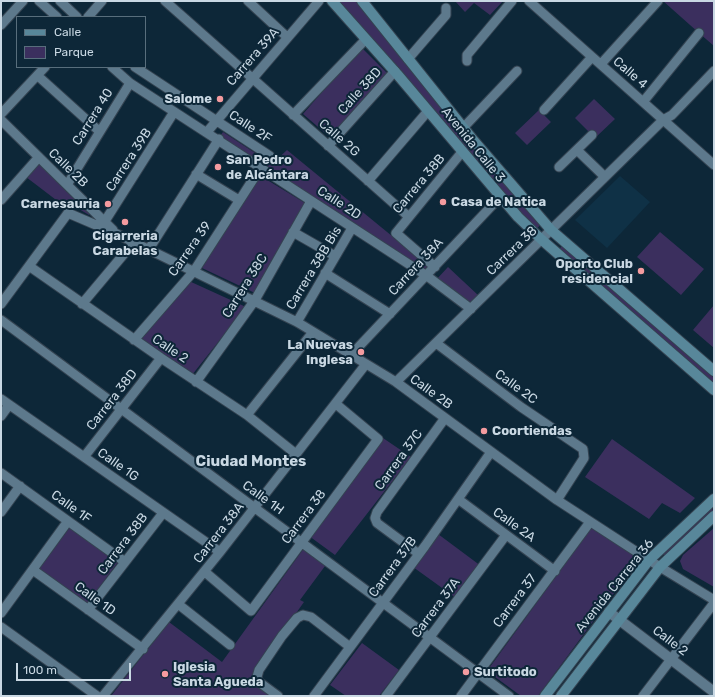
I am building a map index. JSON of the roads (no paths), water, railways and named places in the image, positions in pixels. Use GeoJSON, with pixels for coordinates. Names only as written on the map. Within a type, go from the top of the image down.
{"type":"FeatureCollection","features":[{"type":"Feature","properties":{"kind":"main road","name":"Avenida Calle 3"},"geometry":{"type":"LineString","coordinates":[[332,1],[395,71],[500,198],[542,240],[714,390]]}},
{"type":"Feature","properties":{"kind":"main road","name":"Avenida Calle 3"},"geometry":{"type":"LineString","coordinates":[[362,1],[464,128],[551,230],[714,371]]}},
{"type":"Feature","properties":{"kind":"main road","name":"Avenida Carrera 36"},"geometry":{"type":"LineString","coordinates":[[545,696],[649,560],[714,499]]}},
{"type":"Feature","properties":{"kind":"main road","name":"Avenida Carrera 36"},"geometry":{"type":"LineString","coordinates":[[561,696],[660,568],[714,516]]}},
{"type":"Feature","properties":{"kind":"street"},"geometry":{"type":"LineString","coordinates":[[1,25],[23,1]]}},
{"type":"Feature","properties":{"kind":"street"},"geometry":{"type":"LineString","coordinates":[[39,1],[56,16]]}},
{"type":"Feature","properties":{"kind":"street"},"geometry":{"type":"LineString","coordinates":[[60,1],[76,16]]}},
{"type":"Feature","properties":{"kind":"street"},"geometry":{"type":"LineString","coordinates":[[89,16],[102,1]]}},
{"type":"Feature","properties":{"kind":"street"},"geometry":{"type":"LineString","coordinates":[[165,1],[252,77]]}},
{"type":"Feature","properties":{"kind":"street"},"geometry":{"type":"LineString","coordinates":[[248,1],[287,37]]}},
{"type":"Feature","properties":{"kind":"street","name":"Carrera 39A"},"geometry":{"type":"LineString","coordinates":[[207,132],[252,77],[319,1]]}},
{"type":"Feature","properties":{"kind":"street"},"geometry":{"type":"LineString","coordinates":[[467,61],[467,55],[512,1]]}},
{"type":"Feature","properties":{"kind":"street"},"geometry":{"type":"LineString","coordinates":[[601,64],[658,1]]}},
{"type":"Feature","properties":{"kind":"street","name":"Calle 4"},"geometry":{"type":"LineString","coordinates":[[531,2],[714,165]]}},
{"type":"Feature","properties":{"kind":"street"},"geometry":{"type":"LineString","coordinates":[[408,58],[446,16],[446,8]]}},
{"type":"Feature","properties":{"kind":"street"},"geometry":{"type":"LineString","coordinates":[[643,102],[699,33]]}},
{"type":"Feature","properties":{"kind":"street"},"geometry":{"type":"LineString","coordinates":[[293,115],[366,38]]}},
{"type":"Feature","properties":{"kind":"street"},"geometry":{"type":"LineString","coordinates":[[544,110],[592,56]]}},
{"type":"Feature","properties":{"kind":"street"},"geometry":{"type":"LineString","coordinates":[[1,114],[44,68]]}},
{"type":"Feature","properties":{"kind":"street","name":"Calle 2D"},"geometry":{"type":"LineString","coordinates":[[113,68],[130,83],[219,139],[427,276],[471,309]]}},
{"type":"Feature","properties":{"kind":"street"},"geometry":{"type":"LineString","coordinates":[[137,68],[216,121]]}},
{"type":"Feature","properties":{"kind":"street","name":"Calle 38D"},"geometry":{"type":"LineString","coordinates":[[328,146],[395,71]]}},
{"type":"Feature","properties":{"kind":"street"},"geometry":{"type":"LineString","coordinates":[[464,128],[517,71]]}},
{"type":"Feature","properties":{"kind":"street","name":"Carrera 38"},"geometry":{"type":"LineString","coordinates":[[396,382],[663,120],[672,115],[714,71]]}},
{"type":"Feature","properties":{"kind":"street"},"geometry":{"type":"LineString","coordinates":[[38,76],[99,131]]}},
{"type":"Feature","properties":{"kind":"street","name":"Calle 2G"},"geometry":{"type":"LineString","coordinates":[[252,77],[409,217]]}},
{"type":"Feature","properties":{"kind":"street","name":"Carrera 40"},"geometry":{"type":"LineString","coordinates":[[67,185],[130,83]]}},
{"type":"Feature","properties":{"kind":"street"},"geometry":{"type":"LineString","coordinates":[[368,181],[428,111]]}},
{"type":"Feature","properties":{"kind":"street","name":"Carrera 39B"},"geometry":{"type":"LineString","coordinates":[[105,221],[174,112]]}},
{"type":"Feature","properties":{"kind":"street","name":"Calle 2B"},"geometry":{"type":"LineString","coordinates":[[1,120],[117,234]]}},
{"type":"Feature","properties":{"kind":"street","name":"Calle 2F"},"geometry":{"type":"LineString","coordinates":[[216,121],[270,156]]}},
{"type":"Feature","properties":{"kind":"street"},"geometry":{"type":"LineString","coordinates":[[559,167],[592,135]]}},
{"type":"Feature","properties":{"kind":"street"},"geometry":{"type":"LineString","coordinates":[[148,249],[219,139]]}},
{"type":"Feature","properties":{"kind":"street"},"geometry":{"type":"LineString","coordinates":[[577,150],[605,177]]}},
{"type":"Feature","properties":{"kind":"street","name":"Carrera 38B"},"geometry":{"type":"LineString","coordinates":[[435,267],[396,233],[462,152]]}},
{"type":"Feature","properties":{"kind":"street"},"geometry":{"type":"LineString","coordinates":[[1,200],[39,157]]}},
{"type":"Feature","properties":{"kind":"street","name":"Carrera 39"},"geometry":{"type":"LineString","coordinates":[[134,340],[194,271],[261,167]]}},
{"type":"Feature","properties":{"kind":"street"},"geometry":{"type":"LineString","coordinates":[[196,174],[239,200]]}},
{"type":"Feature","properties":{"kind":"street","name":"Carrera 38A"},"geometry":{"type":"LineString","coordinates":[[351,355],[500,198]]}},
{"type":"Feature","properties":{"kind":"street","name":"Carrera 38C"},"geometry":{"type":"LineString","coordinates":[[196,382],[255,300],[311,201]]}},
{"type":"Feature","properties":{"kind":"street","name":"Calle 2B"},"geometry":{"type":"LineString","coordinates":[[29,266],[68,213],[117,234],[255,300],[297,322],[396,382],[557,500],[660,568],[714,600]]}},
{"type":"Feature","properties":{"kind":"street","name":"Carrera 38B Bis"},"geometry":{"type":"LineString","coordinates":[[297,322],[352,228]]}},
{"type":"Feature","properties":{"kind":"street"},"geometry":{"type":"LineString","coordinates":[[293,232],[336,256]]}},
{"type":"Feature","properties":{"kind":"street"},"geometry":{"type":"LineString","coordinates":[[82,304],[134,242]]}},
{"type":"Feature","properties":{"kind":"street"},"geometry":{"type":"LineString","coordinates":[[1,304],[29,266]]}},
{"type":"Feature","properties":{"kind":"street","name":"Calle 2"},"geometry":{"type":"LineString","coordinates":[[29,266],[160,358],[247,415],[296,454]]}},
{"type":"Feature","properties":{"kind":"street"},"geometry":{"type":"LineString","coordinates":[[325,273],[390,314]]}},
{"type":"Feature","properties":{"kind":"street","name":"Calle 1H"},"geometry":{"type":"LineString","coordinates":[[1,320],[509,696]]}},
{"type":"Feature","properties":{"kind":"street"},"geometry":{"type":"LineString","coordinates":[[247,415],[314,332]]}},
{"type":"Feature","properties":{"kind":"street","name":"Calle 2C"},"geometry":{"type":"LineString","coordinates":[[436,343],[521,407],[583,449],[584,458],[557,500]]}},
{"type":"Feature","properties":{"kind":"street","name":"Carrera 38D"},"geometry":{"type":"LineString","coordinates":[[84,457],[160,358]]}},
{"type":"Feature","properties":{"kind":"street","name":"Carrera 38A"},"geometry":{"type":"LineString","coordinates":[[103,696],[143,649],[255,508],[366,364]]}},
{"type":"Feature","properties":{"kind":"street","name":"Calle 1G"},"geometry":{"type":"LineString","coordinates":[[1,399],[220,552]]}},
{"type":"Feature","properties":{"kind":"street","name":"Carrera 38"},"geometry":{"type":"LineString","coordinates":[[204,572],[251,611],[378,439],[336,404]]}},
{"type":"Feature","properties":{"kind":"street"},"geometry":{"type":"LineString","coordinates":[[1,416],[9,405]]}},
{"type":"Feature","properties":{"kind":"street","name":"Carrera 37C"},"geometry":{"type":"LineString","coordinates":[[419,554],[377,523],[375,518],[377,512],[445,418]]}},
{"type":"Feature","properties":{"kind":"street","name":"Carrera 37B"},"geometry":{"type":"LineString","coordinates":[[314,696],[419,554],[491,452]]}},
{"type":"Feature","properties":{"kind":"street","name":"Calle 1F"},"geometry":{"type":"LineString","coordinates":[[1,473],[125,562]]}},
{"type":"Feature","properties":{"kind":"street"},"geometry":{"type":"LineString","coordinates":[[1,512],[20,486]]}},
{"type":"Feature","properties":{"kind":"street","name":"Calle 2A"},"geometry":{"type":"LineString","coordinates":[[458,499],[555,570]]}},
{"type":"Feature","properties":{"kind":"street","name":"Carrera 38B"},"geometry":{"type":"LineString","coordinates":[[88,610],[163,513]]}},
{"type":"Feature","properties":{"kind":"street"},"geometry":{"type":"LineString","coordinates":[[1,613],[68,521]]}},
{"type":"Feature","properties":{"kind":"street","name":"Carrera 37"},"geometry":{"type":"LineString","coordinates":[[461,696],[590,522]]}},
{"type":"Feature","properties":{"kind":"street","name":"Carrera 37A"},"geometry":{"type":"LineString","coordinates":[[386,696],[506,535]]}},
{"type":"Feature","properties":{"kind":"street","name":"Calle 1D"},"geometry":{"type":"LineString","coordinates":[[32,570],[143,649]]}},
{"type":"Feature","properties":{"kind":"street"},"geometry":{"type":"LineString","coordinates":[[643,696],[714,603]]}},
{"type":"Feature","properties":{"kind":"street"},"geometry":{"type":"LineString","coordinates":[[178,604],[230,645]]}},
{"type":"Feature","properties":{"kind":"street","name":"Calle 2"},"geometry":{"type":"LineString","coordinates":[[609,612],[714,692]]}},
{"type":"Feature","properties":{"kind":"street"},"geometry":{"type":"LineString","coordinates":[[278,696],[259,682],[257,677],[259,670],[282,636],[297,618],[303,615],[311,617],[350,647]]}},
{"type":"Feature","properties":{"kind":"street"},"geometry":{"type":"LineString","coordinates":[[1,627],[97,696]]}},
{"type":"Feature","properties":{"kind":"place","name":"Salome"},"geometry":{"type":"Point","coordinates":[220,99]}},
{"type":"Feature","properties":{"kind":"place","name":"San Pedro de Alcántara"},"geometry":{"type":"Point","coordinates":[218,167]}},
{"type":"Feature","properties":{"kind":"place","name":"Casa de Natica"},"geometry":{"type":"Point","coordinates":[443,202]}},
{"type":"Feature","properties":{"kind":"place","name":"Carnesauria"},"geometry":{"type":"Point","coordinates":[108,204]}},
{"type":"Feature","properties":{"kind":"place","name":"Cigarreria Carabelas"},"geometry":{"type":"Point","coordinates":[125,222]}},
{"type":"Feature","properties":{"kind":"place","name":"Oporto Club residencial"},"geometry":{"type":"Point","coordinates":[641,271]}},
{"type":"Feature","properties":{"kind":"place","name":"La Nuevas Inglesa"},"geometry":{"type":"Point","coordinates":[361,352]}},
{"type":"Feature","properties":{"kind":"place","name":"Coortiendas"},"geometry":{"type":"Point","coordinates":[484,431]}},
{"type":"Feature","properties":{"kind":"place","name":"Surtitodo"},"geometry":{"type":"Point","coordinates":[466,672]}},
{"type":"Feature","properties":{"kind":"place","name":"Iglesia Santa Agueda"},"geometry":{"type":"Point","coordinates":[165,674]}},
{"type":"Feature","properties":{"kind":"district","name":"Ciudad Montes"},"geometry":{"type":"Point","coordinates":[251,462]}}]}
